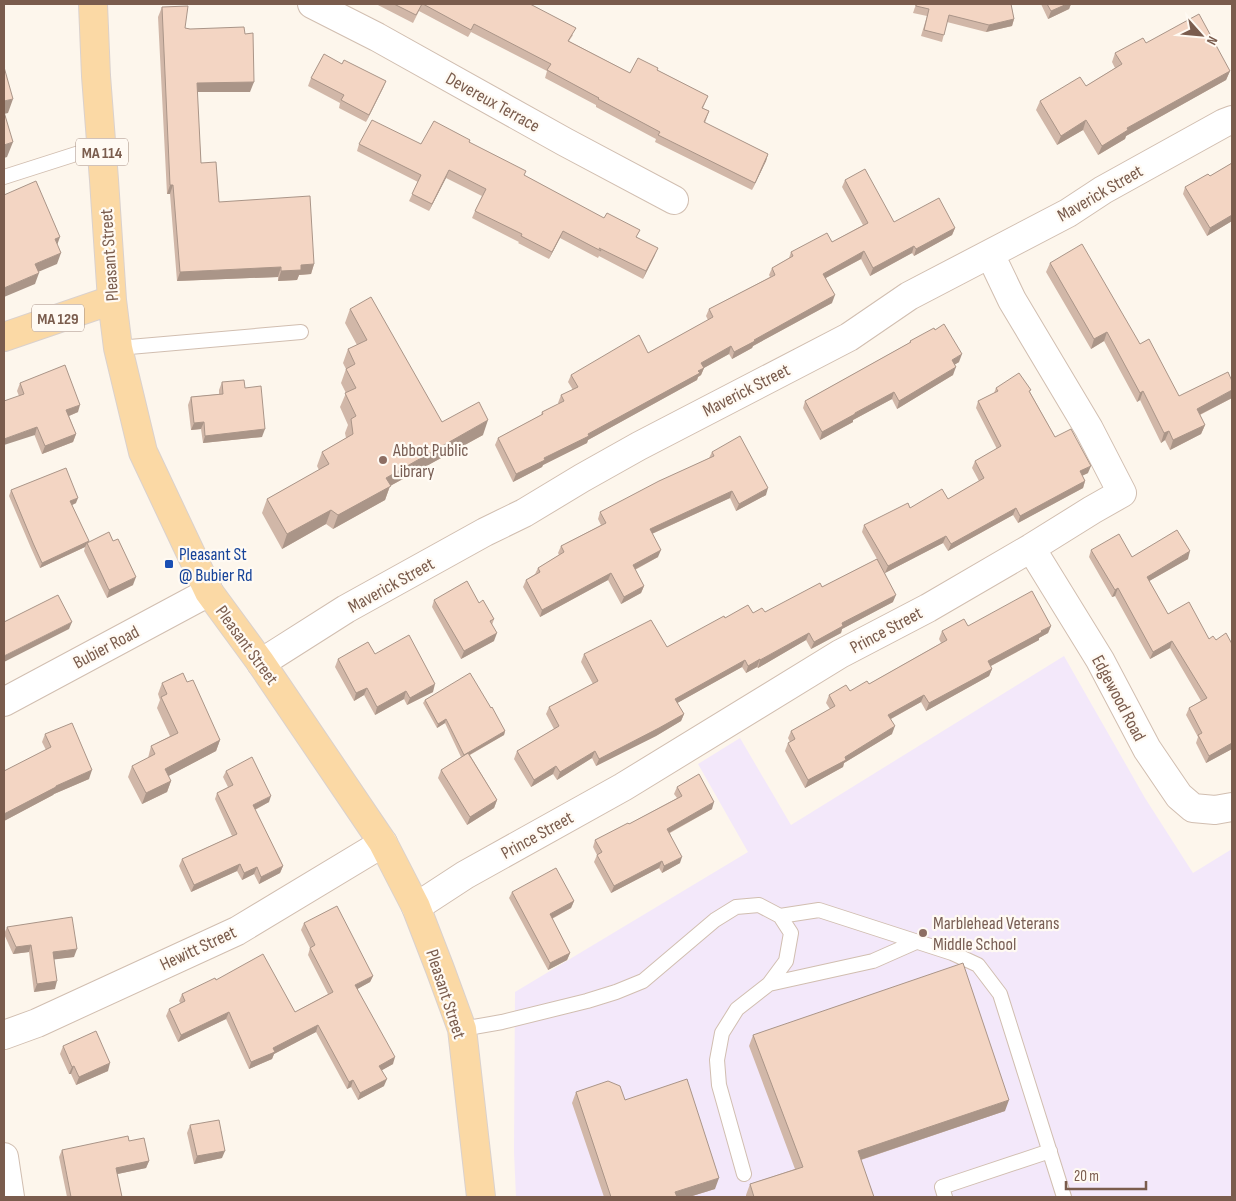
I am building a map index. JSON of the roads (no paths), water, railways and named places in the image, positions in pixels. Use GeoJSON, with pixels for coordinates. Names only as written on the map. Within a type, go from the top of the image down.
{"type":"FeatureCollection","features":[{"type":"Feature","properties":{"kind":"main road","name":"Pleasant Street"},"geometry":{"type":"LineString","coordinates":[[93,4],[96,76],[112,300],[118,348],[143,452],[209,592],[261,664],[383,843],[416,907],[462,1029],[481,1197]]}},
{"type":"Feature","properties":{"kind":"main road","name":"MA 129"},"geometry":{"type":"LineString","coordinates":[[4,336],[112,300]]}},
{"type":"Feature","properties":{"kind":"street","name":"Devereux Terrace"},"geometry":{"type":"LineString","coordinates":[[312,4],[377,37],[565,142],[674,200]]}},
{"type":"Feature","properties":{"kind":"street","name":"Maverick Street"},"geometry":{"type":"LineString","coordinates":[[261,664],[346,610],[524,513],[639,446],[849,337],[909,296],[1068,213],[1103,190],[1232,120]]}},
{"type":"Feature","properties":{"kind":"street","name":"Prince Street"},"geometry":{"type":"LineString","coordinates":[[416,907],[465,875],[622,787],[840,654],[928,608],[1122,493],[1089,428],[1012,300],[990,254]]}},
{"type":"Feature","properties":{"kind":"street","name":"Edgewood Road"},"geometry":{"type":"LineString","coordinates":[[1031,548],[1100,660],[1147,749],[1179,796],[1193,808],[1215,810],[1232,807]]}},
{"type":"Feature","properties":{"kind":"street","name":"Bubier Road"},"geometry":{"type":"LineString","coordinates":[[4,702],[209,592]]}},
{"type":"Feature","properties":{"kind":"street","name":"Hewitt Street"},"geometry":{"type":"LineString","coordinates":[[4,1035],[37,1023],[237,931],[383,843]]}},
{"type":"Feature","properties":{"kind":"street"},"geometry":{"type":"LineString","coordinates":[[4,1157],[10,1197]]}},
{"type":"Feature","properties":{"kind":"lane"},"geometry":{"type":"LineString","coordinates":[[4,177],[102,146]]}},
{"type":"Feature","properties":{"kind":"lane"},"geometry":{"type":"LineString","coordinates":[[118,348],[301,332]]}},
{"type":"Feature","properties":{"kind":"lane"},"geometry":{"type":"LineString","coordinates":[[462,1029],[502,1022],[587,1001],[643,981],[715,920],[736,907],[759,905],[780,916],[791,933],[786,961],[769,984],[737,1009],[722,1033],[717,1060],[719,1085],[744,1174]]}},
{"type":"Feature","properties":{"kind":"lane"},"geometry":{"type":"LineString","coordinates":[[780,916],[819,910],[952,953],[978,965],[1000,994],[1064,1197]]}},
{"type":"Feature","properties":{"kind":"lane"},"geometry":{"type":"LineString","coordinates":[[769,984],[873,961],[916,942]]}},
{"type":"Feature","properties":{"kind":"lane"},"geometry":{"type":"LineString","coordinates":[[945,1197],[942,1187],[1050,1151]]}},
{"type":"Feature","properties":{"kind":"place","name":"Abbot Public Library"},"geometry":{"type":"Point","coordinates":[383,460]}},
{"type":"Feature","properties":{"kind":"place","name":"Pleasant St @ Bubier Rd"},"geometry":{"type":"Point","coordinates":[169,564]}},
{"type":"Feature","properties":{"kind":"place","name":"Marblehead Veterans Middle School"},"geometry":{"type":"Point","coordinates":[923,933]}}]}
